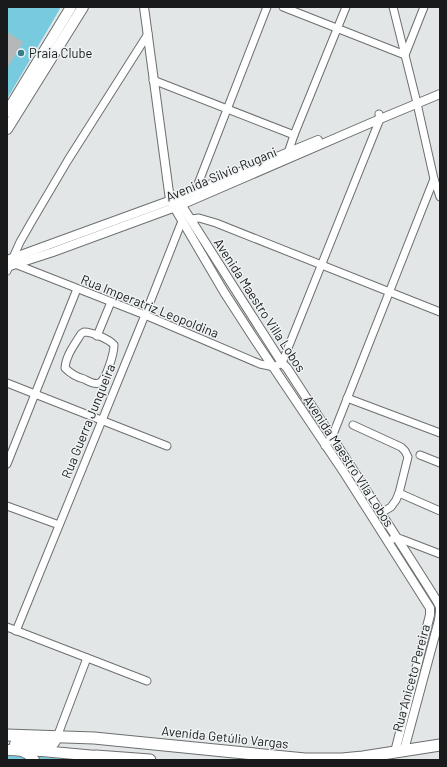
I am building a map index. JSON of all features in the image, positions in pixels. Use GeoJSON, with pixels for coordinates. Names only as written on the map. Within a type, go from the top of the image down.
{"type":"FeatureCollection","features":[{"type":"Feature","properties":{"kind":"main road"},"geometry":{"type":"LineString","coordinates":[[7,112],[71,7]]}},
{"type":"Feature","properties":{"kind":"main road"},"geometry":{"type":"LineString","coordinates":[[7,128],[83,7]]}},
{"type":"Feature","properties":{"kind":"main road","name":"Avenida Getúlio Vargas"},"geometry":{"type":"LineString","coordinates":[[7,735],[94,738],[241,756],[305,759],[342,759],[440,745]]}},
{"type":"Feature","properties":{"kind":"main road"},"geometry":{"type":"LineString","coordinates":[[15,750],[16,743],[50,744],[53,743],[57,737]]}},
{"type":"Feature","properties":{"kind":"main road"},"geometry":{"type":"LineString","coordinates":[[15,750],[42,751],[91,758],[150,760]]}},
{"type":"Feature","properties":{"kind":"main road"},"geometry":{"type":"LineString","coordinates":[[15,750],[28,754],[34,760]]}},
{"type":"Feature","properties":{"kind":"main road"},"geometry":{"type":"LineString","coordinates":[[378,760],[382,756],[396,752]]}},
{"type":"Feature","properties":{"kind":"street","name":"Avenida Maestro Villa Lobos"},"geometry":{"type":"LineString","coordinates":[[144,7],[153,80],[175,203],[190,219],[231,281],[282,363],[287,368],[332,436],[440,607]]}},
{"type":"Feature","properties":{"kind":"street"},"geometry":{"type":"LineString","coordinates":[[196,190],[267,7]]}},
{"type":"Feature","properties":{"kind":"street"},"geometry":{"type":"LineString","coordinates":[[283,7],[405,55]]}},
{"type":"Feature","properties":{"kind":"street"},"geometry":{"type":"LineString","coordinates":[[287,156],[294,134],[346,7]]}},
{"type":"Feature","properties":{"kind":"street"},"geometry":{"type":"LineString","coordinates":[[393,7],[434,179],[440,194]]}},
{"type":"Feature","properties":{"kind":"street"},"geometry":{"type":"LineString","coordinates":[[405,55],[424,7]]}},
{"type":"Feature","properties":{"kind":"street"},"geometry":{"type":"LineString","coordinates":[[10,264],[20,242],[72,153],[148,34]]}},
{"type":"Feature","properties":{"kind":"street"},"geometry":{"type":"LineString","coordinates":[[153,80],[294,134]]}},
{"type":"Feature","properties":{"kind":"street","name":"Avenida Silvio Rugani"},"geometry":{"type":"LineString","coordinates":[[10,264],[53,252],[175,203],[416,101],[440,88]]}},
{"type":"Feature","properties":{"kind":"street","name":"Avenida Silvio Rugani"},"geometry":{"type":"LineString","coordinates":[[416,101],[440,94]]}},
{"type":"Feature","properties":{"kind":"street"},"geometry":{"type":"LineString","coordinates":[[274,367],[282,363],[380,116]]}},
{"type":"Feature","properties":{"kind":"street","name":"Avenida Silvio Rugani"},"geometry":{"type":"LineString","coordinates":[[175,203],[196,190],[287,156]]}},
{"type":"Feature","properties":{"kind":"street"},"geometry":{"type":"LineString","coordinates":[[326,446],[332,436],[434,179]]}},
{"type":"Feature","properties":{"kind":"street","name":"Avenida Maestro Vila Lobos"},"geometry":{"type":"LineString","coordinates":[[175,203],[182,221],[224,292],[326,446],[430,608],[430,615],[396,752]]}},
{"type":"Feature","properties":{"kind":"street"},"geometry":{"type":"LineString","coordinates":[[190,219],[199,218],[216,223],[440,312]]}},
{"type":"Feature","properties":{"kind":"street","name":"Rua Guerra Junqueira"},"geometry":{"type":"LineString","coordinates":[[16,630],[182,221]]}},
{"type":"Feature","properties":{"kind":"street","name":"Rua Imperatriz Leopoldina"},"geometry":{"type":"LineString","coordinates":[[10,264],[144,315],[260,364],[274,367]]}},
{"type":"Feature","properties":{"kind":"street"},"geometry":{"type":"LineString","coordinates":[[7,464],[77,289]]}},
{"type":"Feature","properties":{"kind":"street"},"geometry":{"type":"LineString","coordinates":[[98,336],[111,302]]}},
{"type":"Feature","properties":{"kind":"street"},"geometry":{"type":"LineString","coordinates":[[88,332],[98,336],[112,342],[114,346],[113,354],[102,380],[99,383],[94,383],[69,373],[65,368],[66,362],[81,334],[88,332]]}},
{"type":"Feature","properties":{"kind":"street"},"geometry":{"type":"LineString","coordinates":[[7,383],[167,446]]}},
{"type":"Feature","properties":{"kind":"street"},"geometry":{"type":"LineString","coordinates":[[347,398],[440,433]]}},
{"type":"Feature","properties":{"kind":"street"},"geometry":{"type":"LineString","coordinates":[[353,425],[401,447],[408,457],[396,500],[391,507],[381,513]]}},
{"type":"Feature","properties":{"kind":"street"},"geometry":{"type":"LineString","coordinates":[[420,455],[440,463]]}},
{"type":"Feature","properties":{"kind":"street"},"geometry":{"type":"LineString","coordinates":[[399,493],[440,511]]}},
{"type":"Feature","properties":{"kind":"street"},"geometry":{"type":"LineString","coordinates":[[7,506],[59,525]]}},
{"type":"Feature","properties":{"kind":"street"},"geometry":{"type":"LineString","coordinates":[[387,541],[397,538],[440,554]]}},
{"type":"Feature","properties":{"kind":"street","name":"Rua Aniceto Pereira"},"geometry":{"type":"LineString","coordinates":[[396,752],[432,647],[439,620],[440,607]]}},
{"type":"Feature","properties":{"kind":"street"},"geometry":{"type":"LineString","coordinates":[[7,627],[147,681]]}},
{"type":"Feature","properties":{"kind":"street"},"geometry":{"type":"LineString","coordinates":[[423,644],[432,647]]}},
{"type":"Feature","properties":{"kind":"street"},"geometry":{"type":"LineString","coordinates":[[57,737],[87,658]]}},
{"type":"Feature","properties":{"kind":"shaded area","name":"Praia Clube"},"geometry":{"type":"Polygon","coordinates":[[[7,7],[61,7],[7,99],[7,7]]]}},
{"type":"Feature","properties":{"kind":"shaded area"},"geometry":{"type":"Polygon","coordinates":[[[7,756],[42,757],[64,760],[7,760],[7,756]]]}},
{"type":"Feature","properties":{"kind":"building"},"geometry":{"type":"Polygon","coordinates":[[[7,32],[23,42],[7,69],[7,32]]]}},
{"type":"Feature","properties":{"kind":"place","name":"Praia Clube"},"geometry":{"type":"Point","coordinates":[21,53]}}]}
